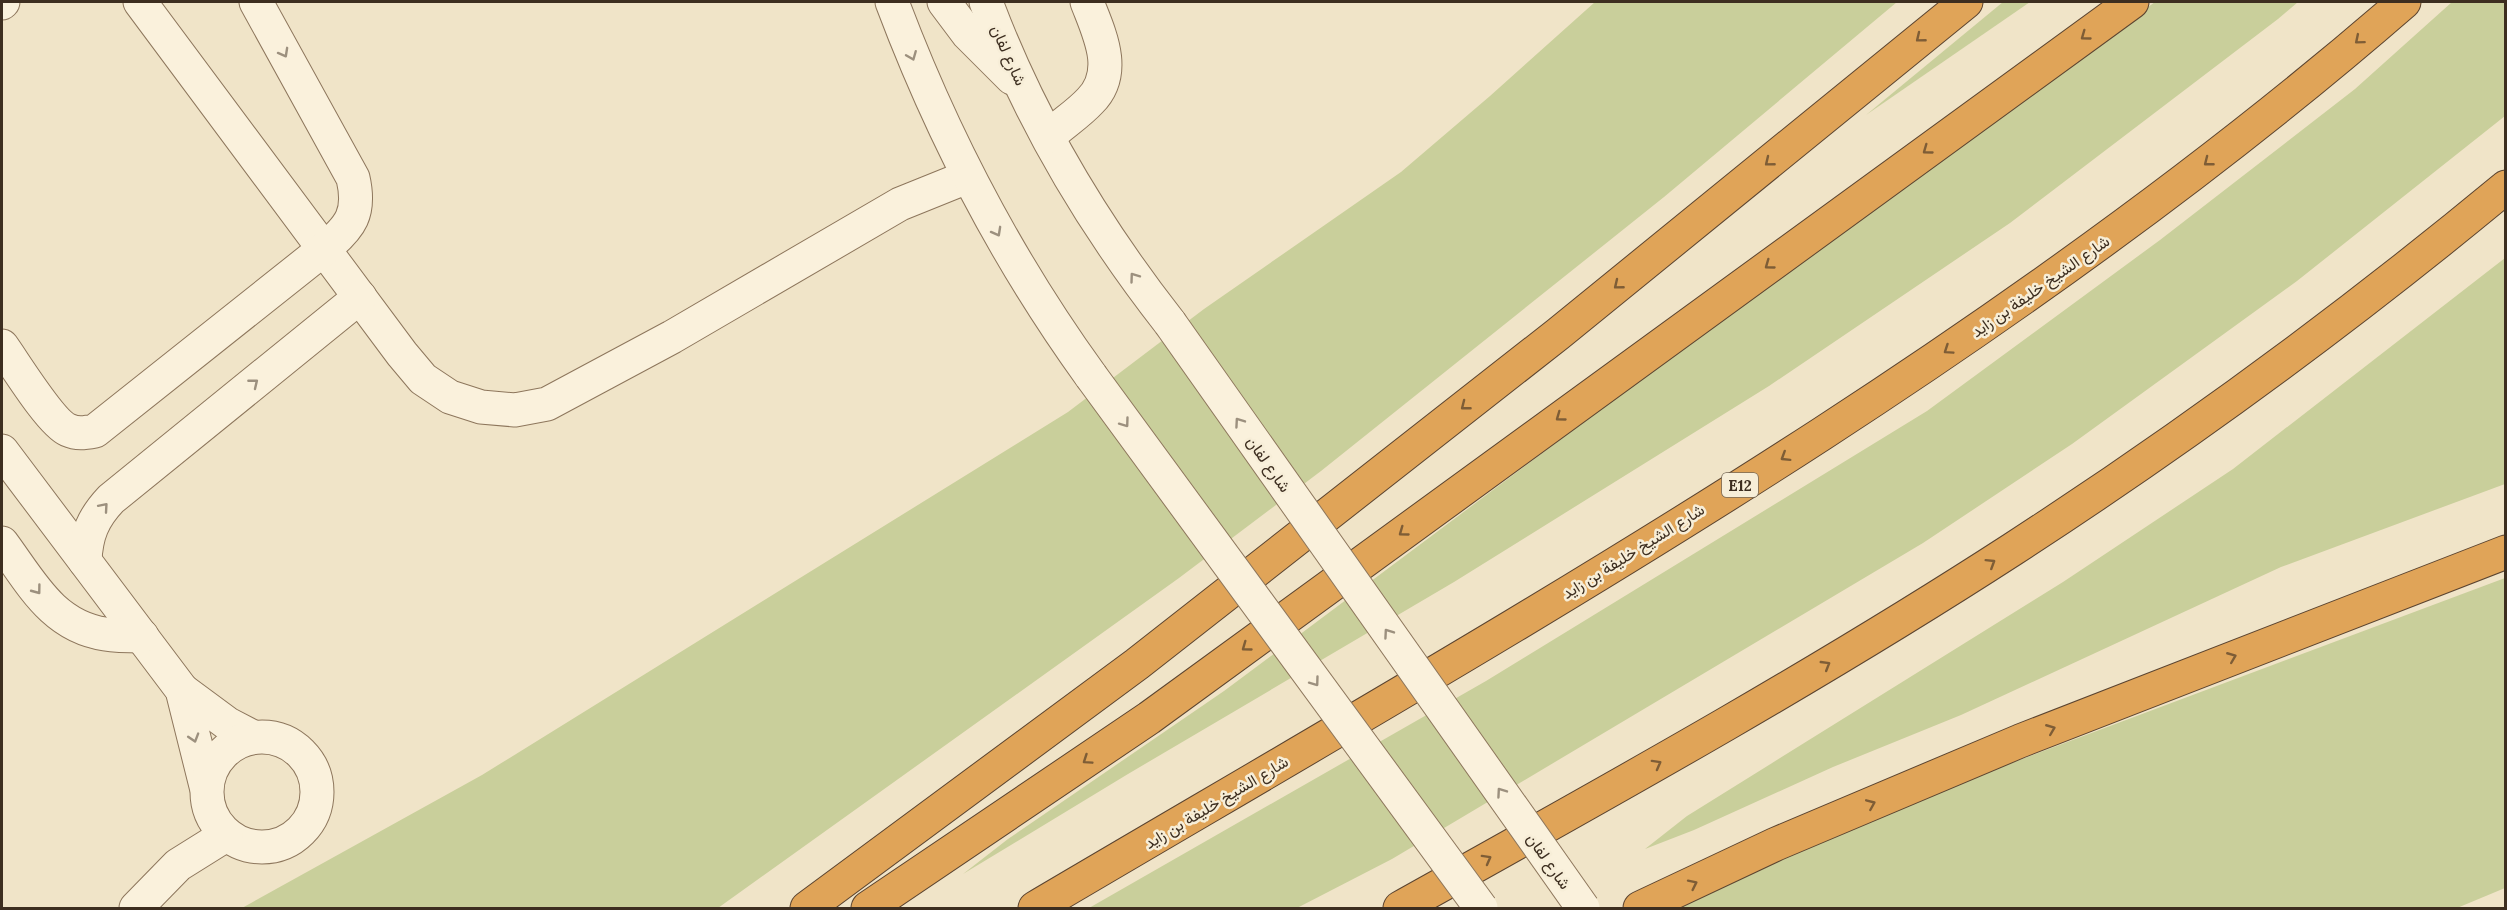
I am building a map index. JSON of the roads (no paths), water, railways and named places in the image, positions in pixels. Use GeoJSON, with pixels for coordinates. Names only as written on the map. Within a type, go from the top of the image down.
{"type":"FeatureCollection","features":[{"type":"Feature","properties":{"kind":"highway"},"geometry":{"type":"LineString","coordinates":[[807,909],[1137,664],[1558,333],[1966,2]]}},
{"type":"Feature","properties":{"kind":"highway"},"geometry":{"type":"LineString","coordinates":[[868,909],[1149,718],[2132,2]]}},
{"type":"Feature","properties":{"kind":"highway","name":"شارع الشيخ خليفة بن زايد"},"geometry":{"type":"LineString","coordinates":[[1035,909],[1456,660],[1873,401],[2001,315],[2188,178],[2404,2]]}},
{"type":"Feature","properties":{"kind":"highway"},"geometry":{"type":"LineString","coordinates":[[1400,909],[1688,747],[1852,650],[2013,549],[2166,446],[2310,340],[2447,235],[2505,187]]}},
{"type":"Feature","properties":{"kind":"highway"},"geometry":{"type":"LineString","coordinates":[[1640,909],[1776,844],[2020,741],[2505,552]]}},
{"type":"Feature","properties":{"kind":"street"},"geometry":{"type":"LineString","coordinates":[[140,2],[423,379],[450,397],[482,407],[515,410],[547,404],[672,337],[900,204],[967,177]]}},
{"type":"Feature","properties":{"kind":"street"},"geometry":{"type":"LineString","coordinates":[[2,346],[54,418],[65,429],[79,434],[95,431],[324,249],[349,225],[356,210],[353,178],[256,2]]}},
{"type":"Feature","properties":{"kind":"street"},"geometry":{"type":"LineString","coordinates":[[892,2],[937,115],[967,177],[1048,315],[1481,909]]}},
{"type":"Feature","properties":{"kind":"street"},"geometry":{"type":"LineString","coordinates":[[944,2],[968,34],[1022,87]]}},
{"type":"Feature","properties":{"kind":"street","name":"شارع لفان"},"geometry":{"type":"LineString","coordinates":[[986,2],[1022,87],[1093,216],[1583,909]]}},
{"type":"Feature","properties":{"kind":"street"},"geometry":{"type":"LineString","coordinates":[[1048,137],[1091,100],[1100,88],[1105,74],[1106,59],[1103,44],[1087,2]]}},
{"type":"Feature","properties":{"kind":"street"},"geometry":{"type":"LineString","coordinates":[[85,561],[90,526],[99,511],[111,499],[360,297]]}},
{"type":"Feature","properties":{"kind":"street"},"geometry":{"type":"LineString","coordinates":[[2,451],[182,690],[228,724],[253,737]]}},
{"type":"Feature","properties":{"kind":"street"},"geometry":{"type":"LineString","coordinates":[[2,543],[52,610],[69,622],[104,634],[142,636]]}},
{"type":"Feature","properties":{"kind":"street"},"geometry":{"type":"LineString","coordinates":[[182,690],[206,786],[207,804],[214,821],[226,835],[244,845],[264,848],[284,843],[300,832],[312,816],[317,797],[316,777],[306,758],[291,745],[273,737],[253,737],[231,746],[214,763],[206,786]]}},
{"type":"Feature","properties":{"kind":"street"},"geometry":{"type":"LineString","coordinates":[[136,909],[178,865],[226,835]]}}]}
